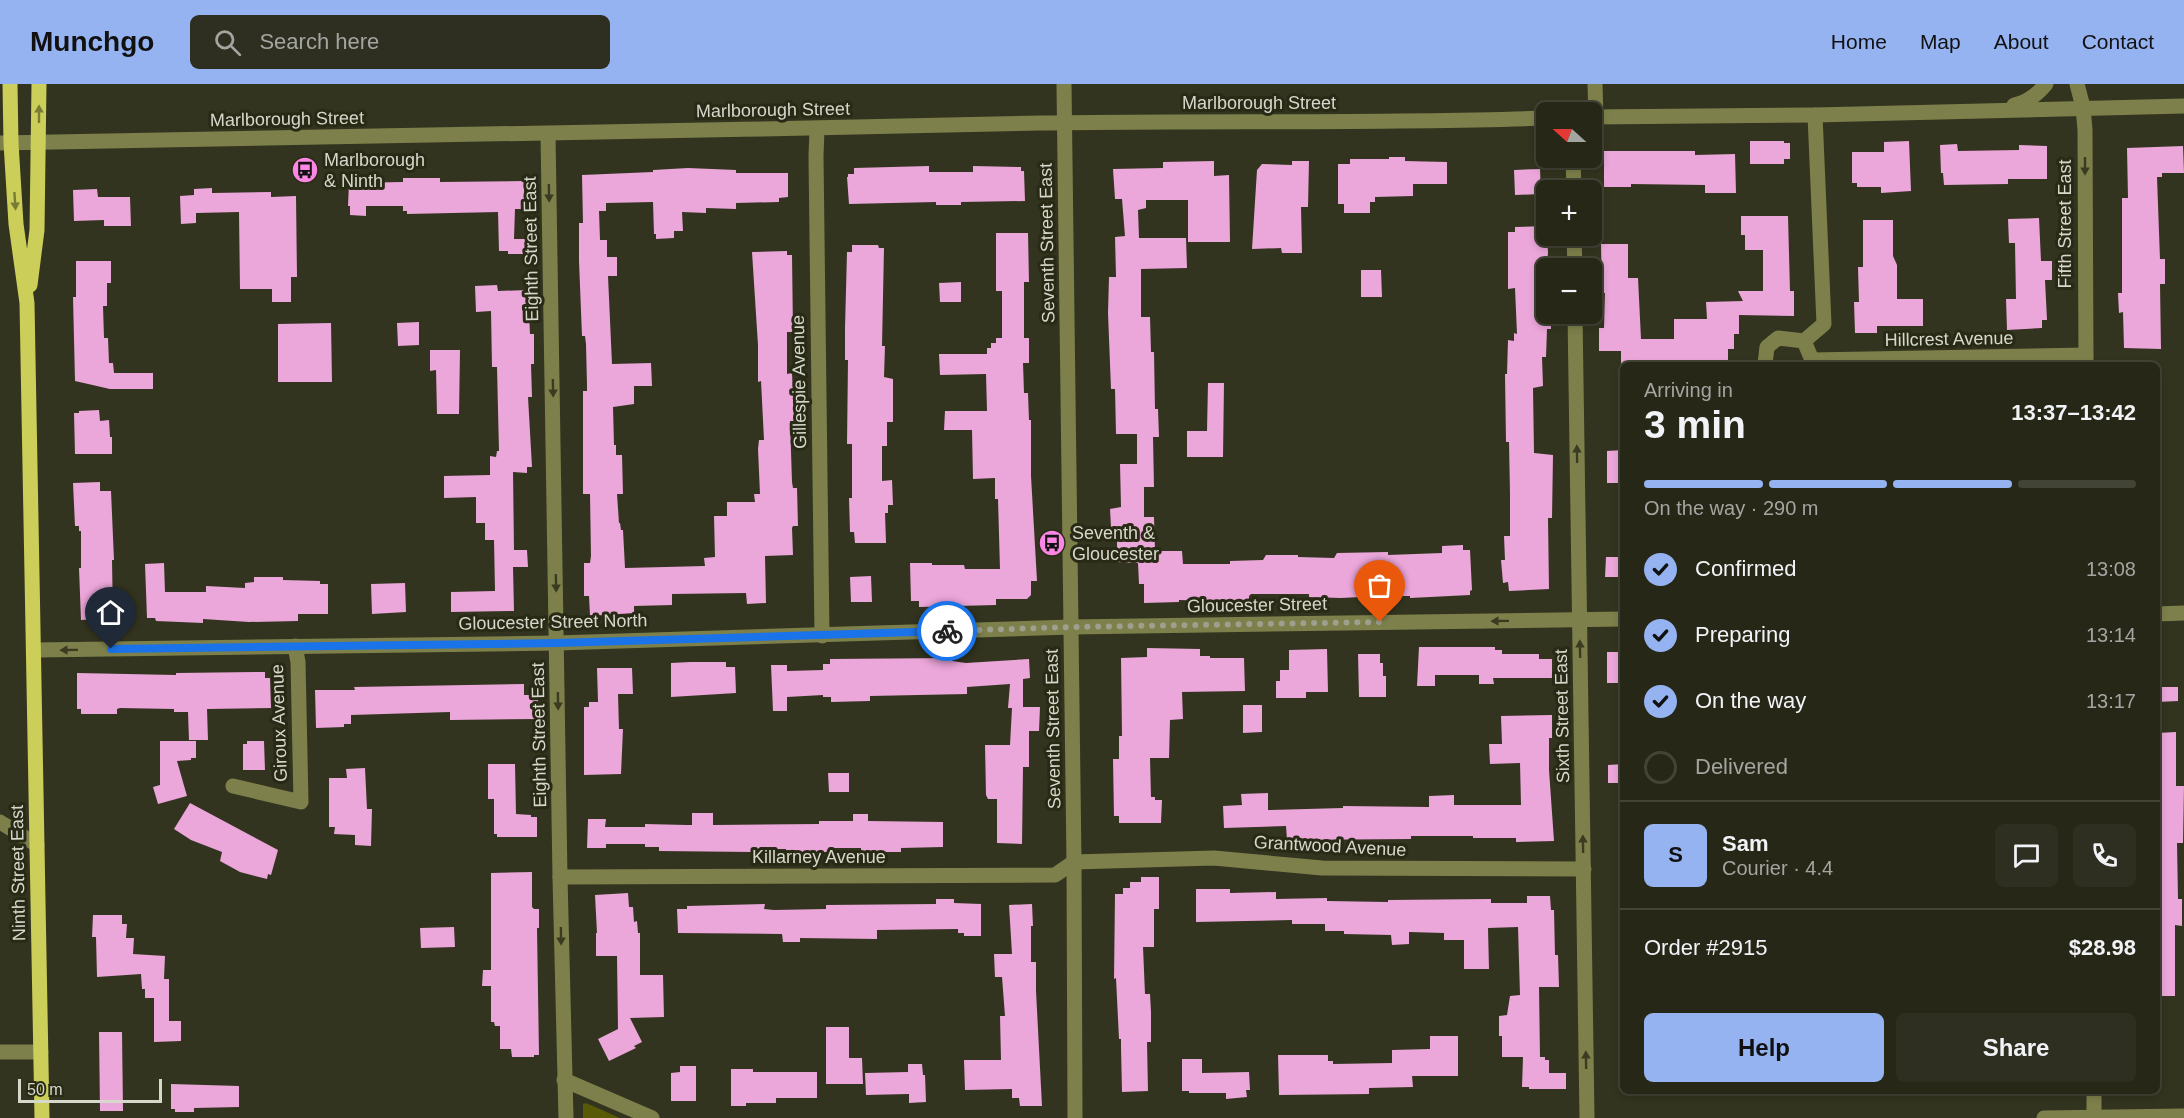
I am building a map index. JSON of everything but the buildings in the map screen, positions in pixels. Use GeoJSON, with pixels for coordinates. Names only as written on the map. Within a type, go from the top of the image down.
{"type":"FeatureCollection","features":[{"type":"Feature","properties":{"kind":"main road","name":"Ninth Street East"},"geometry":{"type":"LineString","coordinates":[[10,84],[5,143],[27,303],[42,1118]]}},
{"type":"Feature","properties":{"kind":"main road","name":"Ninth Street East"},"geometry":{"type":"LineString","coordinates":[[27,303],[37,230],[39,84]]}},
{"type":"Feature","properties":{"kind":"street","name":"Seventh Street East"},"geometry":{"type":"LineString","coordinates":[[1064,84],[1075,1118]]}},
{"type":"Feature","properties":{"kind":"street"},"geometry":{"type":"LineString","coordinates":[[1594,102],[1595,84]]}},
{"type":"Feature","properties":{"kind":"street"},"geometry":{"type":"LineString","coordinates":[[1987,110],[2020,104],[2038,94],[2046,84]]}},
{"type":"Feature","properties":{"kind":"street","name":"Fifth Street East"},"geometry":{"type":"LineString","coordinates":[[2077,84],[2084,107],[2086,360]]}},
{"type":"Feature","properties":{"kind":"street"},"geometry":{"type":"LineString","coordinates":[[1602,117],[1815,115],[2184,106]]}},
{"type":"Feature","properties":{"kind":"street"},"geometry":{"type":"LineString","coordinates":[[1765,362],[1767,347],[1778,338],[1804,341],[1824,324],[1815,115]]}},
{"type":"Feature","properties":{"kind":"street","name":"Marlborough Street"},"geometry":{"type":"LineString","coordinates":[[5,143],[548,135],[1065,123],[1430,123],[1536,118]]}},
{"type":"Feature","properties":{"kind":"street","name":"Gillespie Avenue"},"geometry":{"type":"LineString","coordinates":[[818,129],[816,156],[822,636]]}},
{"type":"Feature","properties":{"kind":"street","name":"Eighth Street East"},"geometry":{"type":"LineString","coordinates":[[548,135],[566,1118]]}},
{"type":"Feature","properties":{"kind":"street","name":"Sixth Street East"},"geometry":{"type":"LineString","coordinates":[[1575,324],[1587,1118]]}},
{"type":"Feature","properties":{"kind":"street","name":"Hillcrest Avenue"},"geometry":{"type":"LineString","coordinates":[[1804,341],[1811,362],[2086,360]]}},
{"type":"Feature","properties":{"kind":"street"},"geometry":{"type":"LineString","coordinates":[[2160,614],[2184,613]]}},
{"type":"Feature","properties":{"kind":"street","name":"Gloucester Street"},"geometry":{"type":"LineString","coordinates":[[1071,627],[1620,619]]}},
{"type":"Feature","properties":{"kind":"street","name":"Gloucester Street North"},"geometry":{"type":"LineString","coordinates":[[35,650],[557,643],[1071,627]]}},
{"type":"Feature","properties":{"kind":"street","name":"Giroux Avenue"},"geometry":{"type":"LineString","coordinates":[[233,786],[301,802],[296,646]]}},
{"type":"Feature","properties":{"kind":"street"},"geometry":{"type":"LineString","coordinates":[[0,822],[37,845]]}},
{"type":"Feature","properties":{"kind":"street","name":"Grantwood Avenue"},"geometry":{"type":"LineString","coordinates":[[1074,862],[1214,858],[1322,868],[1584,869]]}},
{"type":"Feature","properties":{"kind":"street","name":"Killarney Avenue"},"geometry":{"type":"LineString","coordinates":[[560,877],[1055,875],[1074,862]]}},
{"type":"Feature","properties":{"kind":"street"},"geometry":{"type":"LineString","coordinates":[[0,1053],[41,1052]]}},
{"type":"Feature","properties":{"kind":"street"},"geometry":{"type":"LineString","coordinates":[[564,1080],[652,1118]]}},
{"type":"Feature","properties":{"kind":"street"},"geometry":{"type":"LineString","coordinates":[[2094,1094],[2094,1118]]}},
{"type":"Feature","properties":{"kind":"street"},"geometry":{"type":"LineString","coordinates":[[2044,1118],[2184,1116]]}},
{"type":"Feature","properties":{"kind":"shaded area"},"geometry":{"type":"Polygon","coordinates":[[[586,1103],[620,1118],[583,1118],[583,1104],[586,1103]]]}},
{"type":"Feature","properties":{"kind":"way so far"},"geometry":{"type":"LineString","coordinates":[[947,631],[1380,622]]}},
{"type":"Feature","properties":{"kind":"place","name":"Marlborough & Ninth"},"geometry":{"type":"Point","coordinates":[305,170]}},
{"type":"Feature","properties":{"kind":"place","name":"Seventh & Gloucester"},"geometry":{"type":"Point","coordinates":[1052,543]}},
{"type":"Feature","properties":{"kind":"route"},"geometry":{"type":"LineString","coordinates":[[111,649],[557,643],[947,631]]}}]}
